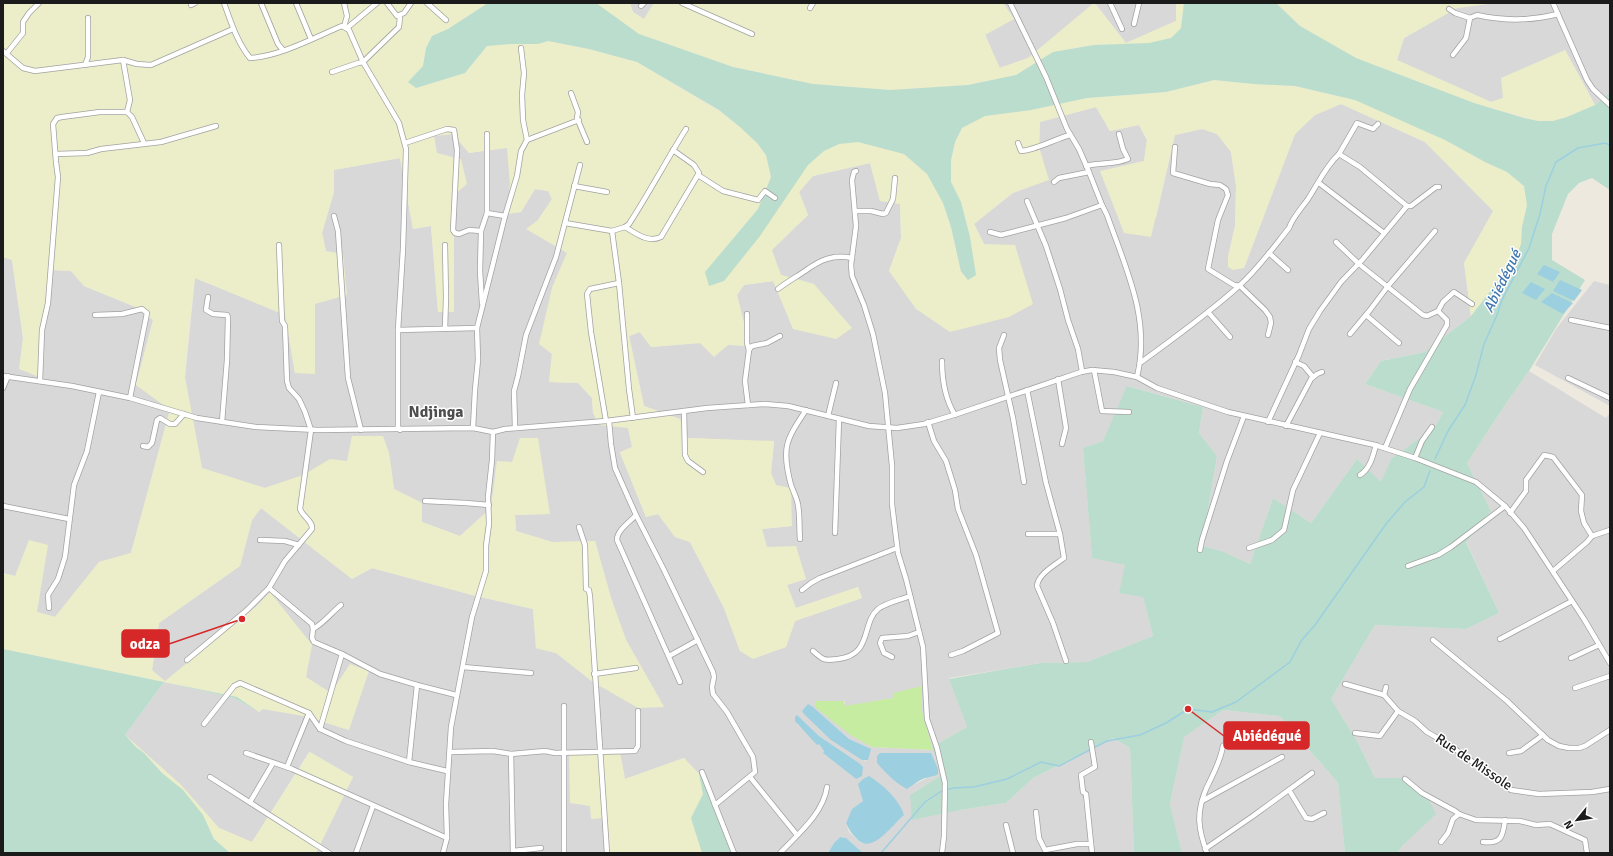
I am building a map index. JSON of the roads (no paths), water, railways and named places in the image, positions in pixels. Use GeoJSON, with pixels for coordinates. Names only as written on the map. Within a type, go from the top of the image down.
{"type":"FeatureCollection","features":[{"type":"Feature","properties":{"kind":"street"},"geometry":{"type":"LineString","coordinates":[[39,3],[29,13],[23,22],[23,32],[5,52],[23,68],[35,70],[123,60],[136,64],[151,65],[233,29]]}},
{"type":"Feature","properties":{"kind":"street"},"geometry":{"type":"LineString","coordinates":[[224,3],[233,29],[245,52],[250,58],[283,50],[342,26],[345,27],[377,3]]}},
{"type":"Feature","properties":{"kind":"street"},"geometry":{"type":"LineString","coordinates":[[261,3],[278,44],[283,50]]}},
{"type":"Feature","properties":{"kind":"street"},"geometry":{"type":"LineString","coordinates":[[296,3],[311,39]]}},
{"type":"Feature","properties":{"kind":"street"},"geometry":{"type":"LineString","coordinates":[[344,3],[348,16],[345,27]]}},
{"type":"Feature","properties":{"kind":"street"},"geometry":{"type":"LineString","coordinates":[[387,3],[397,16],[400,16]]}},
{"type":"Feature","properties":{"kind":"street"},"geometry":{"type":"LineString","coordinates":[[332,72],[363,62],[399,27],[400,16],[411,3]]}},
{"type":"Feature","properties":{"kind":"street"},"geometry":{"type":"LineString","coordinates":[[427,3],[446,20]]}},
{"type":"Feature","properties":{"kind":"street"},"geometry":{"type":"LineString","coordinates":[[682,3],[752,34]]}},
{"type":"Feature","properties":{"kind":"street"},"geometry":{"type":"LineString","coordinates":[[810,8],[813,3]]}},
{"type":"Feature","properties":{"kind":"street"},"geometry":{"type":"LineString","coordinates":[[1010,3],[1046,77],[1070,134],[1079,149],[1089,172],[1107,216],[1139,310],[1141,333],[1140,363],[1137,377]]}},
{"type":"Feature","properties":{"kind":"street"},"geometry":{"type":"LineString","coordinates":[[1110,3],[1122,29]]}},
{"type":"Feature","properties":{"kind":"street"},"geometry":{"type":"LineString","coordinates":[[1134,24],[1138,3]]}},
{"type":"Feature","properties":{"kind":"street"},"geometry":{"type":"LineString","coordinates":[[1553,3],[1587,80],[1593,89],[1610,105]]}},
{"type":"Feature","properties":{"kind":"street"},"geometry":{"type":"LineString","coordinates":[[1449,9],[1455,13],[1470,18],[1477,15],[1503,20],[1537,18],[1558,14]]}},
{"type":"Feature","properties":{"kind":"street"},"geometry":{"type":"LineString","coordinates":[[85,65],[88,57],[88,18]]}},
{"type":"Feature","properties":{"kind":"street"},"geometry":{"type":"LineString","coordinates":[[1454,55],[1466,38],[1470,18]]}},
{"type":"Feature","properties":{"kind":"street"},"geometry":{"type":"LineString","coordinates":[[345,27],[349,30],[363,62],[399,123],[405,143],[404,249],[398,330],[398,427],[400,430]]}},
{"type":"Feature","properties":{"kind":"street"},"geometry":{"type":"LineString","coordinates":[[473,428],[478,360],[477,328],[505,216],[517,176],[521,151],[527,140],[523,120],[522,95],[524,73],[521,48]]}},
{"type":"Feature","properties":{"kind":"street"},"geometry":{"type":"LineString","coordinates":[[123,60],[130,100],[127,112]]}},
{"type":"Feature","properties":{"kind":"street"},"geometry":{"type":"LineString","coordinates":[[572,93],[578,112],[577,118],[587,142]]}},
{"type":"Feature","properties":{"kind":"street"},"geometry":{"type":"LineString","coordinates":[[40,381],[42,330],[48,303],[58,177],[54,124],[57,118],[100,112],[127,112],[132,117],[144,143]]}},
{"type":"Feature","properties":{"kind":"street"},"geometry":{"type":"LineString","coordinates":[[527,140],[579,120]]}},
{"type":"Feature","properties":{"kind":"street"},"geometry":{"type":"LineString","coordinates":[[1140,363],[1240,286],[1289,228],[1291,221],[1319,183],[1332,161],[1339,154],[1356,123],[1373,129],[1378,124]]}},
{"type":"Feature","properties":{"kind":"street"},"geometry":{"type":"LineString","coordinates":[[56,154],[87,153],[144,143],[161,142],[216,126]]}},
{"type":"Feature","properties":{"kind":"street"},"geometry":{"type":"LineString","coordinates":[[405,143],[447,129],[454,130],[457,150],[453,230],[455,233],[459,234],[469,230],[481,231]]}},
{"type":"Feature","properties":{"kind":"street"},"geometry":{"type":"LineString","coordinates":[[565,223],[612,231],[625,227],[629,224],[652,188],[686,129]]}},
{"type":"Feature","properties":{"kind":"street"},"geometry":{"type":"LineString","coordinates":[[482,309],[480,271],[481,231],[487,213],[487,134]]}},
{"type":"Feature","properties":{"kind":"street"},"geometry":{"type":"LineString","coordinates":[[1018,143],[1021,151],[1033,149],[1070,134]]}},
{"type":"Feature","properties":{"kind":"street"},"geometry":{"type":"LineString","coordinates":[[1086,166],[1103,163],[1111,164],[1128,159],[1118,134]]}},
{"type":"Feature","properties":{"kind":"street"},"geometry":{"type":"LineString","coordinates":[[1175,147],[1173,173],[1191,179],[1220,185],[1226,189],[1228,195],[1218,220],[1208,269],[1234,285],[1240,286],[1265,310],[1271,323],[1268,335]]}},
{"type":"Feature","properties":{"kind":"street"},"geometry":{"type":"LineString","coordinates":[[625,227],[643,237],[653,240],[661,236],[699,173],[694,165],[673,150]]}},
{"type":"Feature","properties":{"kind":"street"},"geometry":{"type":"LineString","coordinates":[[1339,154],[1360,167],[1407,206]]}},
{"type":"Feature","properties":{"kind":"street"},"geometry":{"type":"LineString","coordinates":[[515,428],[514,391],[526,335],[556,257],[580,165]]}},
{"type":"Feature","properties":{"kind":"street"},"geometry":{"type":"LineString","coordinates":[[856,171],[854,172],[852,180],[856,236],[852,258],[852,276],[866,312],[880,366],[889,429],[892,466],[892,504],[897,548],[923,647],[928,719],[937,748],[945,783],[946,793],[942,853]]}},
{"type":"Feature","properties":{"kind":"street"},"geometry":{"type":"LineString","coordinates":[[1054,182],[1059,178],[1089,172]]}},
{"type":"Feature","properties":{"kind":"street"},"geometry":{"type":"LineString","coordinates":[[698,175],[723,191],[758,200],[765,191],[775,198]]}},
{"type":"Feature","properties":{"kind":"street"},"geometry":{"type":"LineString","coordinates":[[855,211],[886,213],[893,199],[895,178]]}},
{"type":"Feature","properties":{"kind":"street"},"geometry":{"type":"LineString","coordinates":[[1319,183],[1384,232]]}},
{"type":"Feature","properties":{"kind":"street"},"geometry":{"type":"LineString","coordinates":[[574,186],[607,192]]}},
{"type":"Feature","properties":{"kind":"street"},"geometry":{"type":"LineString","coordinates":[[1268,422],[1309,329],[1320,311],[1341,282],[1359,264],[1407,206],[1411,206],[1438,187]]}},
{"type":"Feature","properties":{"kind":"street"},"geometry":{"type":"LineString","coordinates":[[1027,201],[1046,246],[1060,289],[1068,320],[1078,349],[1082,371]]}},
{"type":"Feature","properties":{"kind":"street"},"geometry":{"type":"LineString","coordinates":[[990,232],[1001,235],[1066,218],[1102,205]]}},
{"type":"Feature","properties":{"kind":"street"},"geometry":{"type":"LineString","coordinates":[[487,213],[505,216]]}},
{"type":"Feature","properties":{"kind":"street"},"geometry":{"type":"LineString","coordinates":[[334,216],[338,231],[348,378],[361,430]]}},
{"type":"Feature","properties":{"kind":"street"},"geometry":{"type":"LineString","coordinates":[[612,231],[633,418]]}},
{"type":"Feature","properties":{"kind":"street"},"geometry":{"type":"LineString","coordinates":[[1350,334],[1388,286],[1435,232]]}},
{"type":"Feature","properties":{"kind":"street"},"geometry":{"type":"LineString","coordinates":[[1336,242],[1359,264],[1427,316],[1438,311],[1447,298],[1454,292],[1472,304]]}},
{"type":"Feature","properties":{"kind":"street"},"geometry":{"type":"LineString","coordinates":[[187,660],[247,610],[268,588],[285,561],[313,526],[312,523],[302,515],[300,509],[311,430],[299,399],[291,392],[287,381],[285,326],[282,321],[278,244]]}},
{"type":"Feature","properties":{"kind":"street"},"geometry":{"type":"LineString","coordinates":[[444,245],[446,297],[445,329]]}},
{"type":"Feature","properties":{"kind":"street"},"geometry":{"type":"LineString","coordinates":[[1269,253],[1288,270]]}},
{"type":"Feature","properties":{"kind":"street"},"geometry":{"type":"LineString","coordinates":[[778,289],[794,277],[826,258],[852,258]]}},
{"type":"Feature","properties":{"kind":"street"},"geometry":{"type":"LineString","coordinates":[[619,283],[590,289],[587,294],[591,332],[608,421],[615,468],[636,515],[713,672],[713,694],[726,712],[753,757],[755,772],[715,805]]}},
{"type":"Feature","properties":{"kind":"street"},"geometry":{"type":"LineString","coordinates":[[208,297],[206,310],[213,314],[227,315],[228,317],[227,360],[222,422]]}},
{"type":"Feature","properties":{"kind":"street"},"geometry":{"type":"LineString","coordinates":[[95,315],[122,314],[142,310],[147,313],[130,398]]}},
{"type":"Feature","properties":{"kind":"street"},"geometry":{"type":"LineString","coordinates":[[1385,448],[1410,389],[1447,325],[1447,320],[1438,311]]}},
{"type":"Feature","properties":{"kind":"street"},"geometry":{"type":"LineString","coordinates":[[1208,312],[1230,336]]}},
{"type":"Feature","properties":{"kind":"street"},"geometry":{"type":"LineString","coordinates":[[747,314],[747,343],[749,350],[746,381],[748,405]]}},
{"type":"Feature","properties":{"kind":"street"},"geometry":{"type":"LineString","coordinates":[[1366,315],[1399,343]]}},
{"type":"Feature","properties":{"kind":"street"},"geometry":{"type":"LineString","coordinates":[[1571,320],[1610,328]]}},
{"type":"Feature","properties":{"kind":"street"},"geometry":{"type":"LineString","coordinates":[[398,330],[477,328]]}},
{"type":"Feature","properties":{"kind":"street"},"geometry":{"type":"LineString","coordinates":[[1004,335],[999,348],[1000,360],[1024,482]]}},
{"type":"Feature","properties":{"kind":"street"},"geometry":{"type":"LineString","coordinates":[[749,350],[752,346],[767,343],[780,336]]}},
{"type":"Feature","properties":{"kind":"street"},"geometry":{"type":"LineString","coordinates":[[942,361],[943,382],[952,409],[956,415]]}},
{"type":"Feature","properties":{"kind":"street"},"geometry":{"type":"LineString","coordinates":[[1295,362],[1304,366],[1312,377]]}},
{"type":"Feature","properties":{"kind":"street"},"geometry":{"type":"LineString","coordinates":[[1094,370],[1102,411],[1129,412]]}},
{"type":"Feature","properties":{"kind":"street"},"geometry":{"type":"LineString","coordinates":[[3,388],[6,376],[130,398],[197,418],[256,427],[311,430],[473,428],[492,432],[515,428],[608,421],[707,408],[765,404],[788,406],[869,426],[889,429],[956,415],[1082,371],[1094,370],[1137,377],[1157,388],[1228,412],[1376,445],[1415,458],[1476,482],[1505,506],[1524,528],[1553,571],[1610,663]]}},
{"type":"Feature","properties":{"kind":"street"},"geometry":{"type":"LineString","coordinates":[[1286,426],[1312,377],[1322,372]]}},
{"type":"Feature","properties":{"kind":"street"},"geometry":{"type":"LineString","coordinates":[[1568,378],[1610,398]]}},
{"type":"Feature","properties":{"kind":"street"},"geometry":{"type":"LineString","coordinates":[[1058,379],[1066,428],[1062,444]]}},
{"type":"Feature","properties":{"kind":"street"},"geometry":{"type":"LineString","coordinates":[[828,416],[836,383]]}},
{"type":"Feature","properties":{"kind":"street"},"geometry":{"type":"LineString","coordinates":[[1027,390],[1046,483],[1060,534],[1064,558],[1041,575],[1037,580],[1037,586],[1053,623],[1066,661]]}},
{"type":"Feature","properties":{"kind":"street"},"geometry":{"type":"LineString","coordinates":[[49,608],[48,594],[58,579],[65,558],[74,485],[87,452],[99,392]]}},
{"type":"Feature","properties":{"kind":"street"},"geometry":{"type":"LineString","coordinates":[[800,539],[798,503],[792,491],[787,471],[786,443],[806,410]]}},
{"type":"Feature","properties":{"kind":"street"},"geometry":{"type":"LineString","coordinates":[[684,411],[684,455],[688,461],[703,472]]}},
{"type":"Feature","properties":{"kind":"street"},"geometry":{"type":"LineString","coordinates":[[143,446],[148,447],[152,443],[157,420],[160,418],[170,424],[175,424],[184,414]]}},
{"type":"Feature","properties":{"kind":"street"},"geometry":{"type":"LineString","coordinates":[[1200,550],[1227,461],[1244,416]]}},
{"type":"Feature","properties":{"kind":"street"},"geometry":{"type":"LineString","coordinates":[[835,533],[839,418]]}},
{"type":"Feature","properties":{"kind":"street"},"geometry":{"type":"LineString","coordinates":[[928,422],[934,441],[946,461],[958,510],[976,555],[998,632],[963,651],[951,655]]}},
{"type":"Feature","properties":{"kind":"street"},"geometry":{"type":"LineString","coordinates":[[1415,458],[1422,441],[1432,427]]}},
{"type":"Feature","properties":{"kind":"street"},"geometry":{"type":"LineString","coordinates":[[443,853],[447,838],[447,771],[450,752],[451,727],[472,617],[486,571],[485,557],[489,524],[492,432]]}},
{"type":"Feature","properties":{"kind":"street"},"geometry":{"type":"LineString","coordinates":[[1249,548],[1272,540],[1284,530],[1294,490],[1320,433]]}},
{"type":"Feature","properties":{"kind":"street"},"geometry":{"type":"LineString","coordinates":[[1360,475],[1365,472],[1376,445]]}},
{"type":"Feature","properties":{"kind":"street"},"geometry":{"type":"LineString","coordinates":[[1510,513],[1526,491],[1526,480],[1544,454],[1553,457],[1582,495],[1581,510],[1584,523],[1592,536]]}},
{"type":"Feature","properties":{"kind":"street"},"geometry":{"type":"LineString","coordinates":[[425,501],[489,505]]}},
{"type":"Feature","properties":{"kind":"street"},"geometry":{"type":"LineString","coordinates":[[3,506],[69,519]]}},
{"type":"Feature","properties":{"kind":"street"},"geometry":{"type":"LineString","coordinates":[[1408,566],[1438,555],[1451,547],[1505,506]]}},
{"type":"Feature","properties":{"kind":"street"},"geometry":{"type":"LineString","coordinates":[[636,515],[620,531],[617,536],[617,540],[680,682]]}},
{"type":"Feature","properties":{"kind":"street"},"geometry":{"type":"LineString","coordinates":[[579,527],[585,546],[586,589],[589,590],[590,597],[607,853]]}},
{"type":"Feature","properties":{"kind":"street"},"geometry":{"type":"LineString","coordinates":[[1553,571],[1592,536],[1610,530]]}},
{"type":"Feature","properties":{"kind":"street"},"geometry":{"type":"LineString","coordinates":[[1028,534],[1060,534]]}},
{"type":"Feature","properties":{"kind":"street"},"geometry":{"type":"LineString","coordinates":[[260,540],[285,541],[299,545]]}},
{"type":"Feature","properties":{"kind":"street"},"geometry":{"type":"LineString","coordinates":[[802,590],[811,582],[820,578],[897,548]]}},
{"type":"Feature","properties":{"kind":"street"},"geometry":{"type":"LineString","coordinates":[[268,588],[310,622],[313,629],[312,638],[314,642],[342,654],[380,674],[456,695]]}},
{"type":"Feature","properties":{"kind":"street"},"geometry":{"type":"LineString","coordinates":[[813,651],[820,659],[824,660],[840,659],[849,656],[860,648],[872,617],[879,608],[910,596]]}},
{"type":"Feature","properties":{"kind":"street"},"geometry":{"type":"LineString","coordinates":[[1500,639],[1572,601]]}},
{"type":"Feature","properties":{"kind":"street"},"geometry":{"type":"LineString","coordinates":[[313,629],[341,605]]}},
{"type":"Feature","properties":{"kind":"street"},"geometry":{"type":"LineString","coordinates":[[892,657],[884,653],[880,643],[882,638],[908,636],[919,632]]}},
{"type":"Feature","properties":{"kind":"street"},"geometry":{"type":"LineString","coordinates":[[669,656],[698,640]]}},
{"type":"Feature","properties":{"kind":"street"},"geometry":{"type":"LineString","coordinates":[[1433,640],[1507,701],[1542,735],[1559,746],[1569,748],[1585,746],[1610,730]]}},
{"type":"Feature","properties":{"kind":"street"},"geometry":{"type":"LineString","coordinates":[[1571,658],[1599,644]]}},
{"type":"Feature","properties":{"kind":"street"},"geometry":{"type":"LineString","coordinates":[[320,729],[342,654]]}},
{"type":"Feature","properties":{"kind":"street"},"geometry":{"type":"LineString","coordinates":[[463,667],[531,673]]}},
{"type":"Feature","properties":{"kind":"street"},"geometry":{"type":"LineString","coordinates":[[594,674],[636,668]]}},
{"type":"Feature","properties":{"kind":"street"},"geometry":{"type":"LineString","coordinates":[[1575,688],[1610,676]]}},
{"type":"Feature","properties":{"kind":"street"},"geometry":{"type":"LineString","coordinates":[[204,724],[234,686],[240,683],[309,713],[320,729],[346,741],[409,762],[447,771]]}},
{"type":"Feature","properties":{"kind":"street"},"geometry":{"type":"LineString","coordinates":[[1345,684],[1384,695],[1386,687]]}},
{"type":"Feature","properties":{"kind":"street"},"geometry":{"type":"LineString","coordinates":[[409,762],[417,685]]}},
{"type":"Feature","properties":{"kind":"street","name":"Rue de Missole"},"geometry":{"type":"LineString","coordinates":[[1384,695],[1398,710],[1415,721],[1427,732],[1448,744],[1511,790],[1539,794],[1592,792],[1610,789]]}},
{"type":"Feature","properties":{"kind":"street"},"geometry":{"type":"LineString","coordinates":[[564,706],[564,853]]}},
{"type":"Feature","properties":{"kind":"street"},"geometry":{"type":"LineString","coordinates":[[1355,733],[1380,736],[1398,710]]}},
{"type":"Feature","properties":{"kind":"street"},"geometry":{"type":"LineString","coordinates":[[450,752],[493,751],[511,754],[545,751],[555,753],[635,751],[637,749],[638,711]]}},
{"type":"Feature","properties":{"kind":"street"},"geometry":{"type":"LineString","coordinates":[[287,767],[309,713]]}},
{"type":"Feature","properties":{"kind":"street"},"geometry":{"type":"LineString","coordinates":[[1509,753],[1521,751],[1542,735]]}},
{"type":"Feature","properties":{"kind":"street"},"geometry":{"type":"LineString","coordinates":[[1091,742],[1095,767],[1080,775],[1083,792],[1086,794],[1092,853]]}},
{"type":"Feature","properties":{"kind":"street"},"geometry":{"type":"LineString","coordinates":[[1244,743],[1228,743],[1223,746],[1218,766],[1202,801],[1199,822],[1201,836],[1206,851],[1312,773]]}},
{"type":"Feature","properties":{"kind":"street"},"geometry":{"type":"LineString","coordinates":[[246,753],[287,767],[447,838]]}},
{"type":"Feature","properties":{"kind":"street"},"geometry":{"type":"LineString","coordinates":[[511,754],[513,852],[541,848]]}},
{"type":"Feature","properties":{"kind":"street"},"geometry":{"type":"LineString","coordinates":[[1202,801],[1282,757]]}},
{"type":"Feature","properties":{"kind":"street"},"geometry":{"type":"LineString","coordinates":[[250,802],[274,763]]}},
{"type":"Feature","properties":{"kind":"street"},"geometry":{"type":"LineString","coordinates":[[702,772],[734,853]]}},
{"type":"Feature","properties":{"kind":"street"},"geometry":{"type":"LineString","coordinates":[[750,776],[796,835]]}},
{"type":"Feature","properties":{"kind":"street"},"geometry":{"type":"LineString","coordinates":[[210,777],[329,853]]}},
{"type":"Feature","properties":{"kind":"street"},"geometry":{"type":"LineString","coordinates":[[1405,779],[1422,793],[1459,814],[1476,820],[1520,821],[1536,825],[1550,824],[1560,827],[1585,840],[1587,853]]}},
{"type":"Feature","properties":{"kind":"street"},"geometry":{"type":"LineString","coordinates":[[780,853],[816,813],[826,797],[827,787]]}},
{"type":"Feature","properties":{"kind":"street"},"geometry":{"type":"LineString","coordinates":[[1289,790],[1306,818],[1312,819],[1324,813]]}},
{"type":"Feature","properties":{"kind":"street"},"geometry":{"type":"LineString","coordinates":[[356,853],[373,806]]}},
{"type":"Feature","properties":{"kind":"street"},"geometry":{"type":"LineString","coordinates":[[1036,812],[1039,838],[1045,850],[1077,844],[1091,844]]}},
{"type":"Feature","properties":{"kind":"street"},"geometry":{"type":"LineString","coordinates":[[1441,842],[1448,833],[1453,819],[1459,814]]}},
{"type":"Feature","properties":{"kind":"street"},"geometry":{"type":"LineString","coordinates":[[1483,842],[1495,843],[1499,840],[1505,820]]}},
{"type":"Feature","properties":{"kind":"street"},"geometry":{"type":"LineString","coordinates":[[1006,825],[1013,853]]}},
{"type":"Feature","properties":{"kind":"water"},"geometry":{"type":"Polygon","coordinates":[[[1544,265],[1560,272],[1553,282],[1537,274],[1544,265]]]}},
{"type":"Feature","properties":{"kind":"water"},"geometry":{"type":"Polygon","coordinates":[[[1560,280],[1582,290],[1574,301],[1553,291],[1560,280]]]}},
{"type":"Feature","properties":{"kind":"water"},"geometry":{"type":"Polygon","coordinates":[[[1531,282],[1545,289],[1536,300],[1522,293],[1531,282]]]}},
{"type":"Feature","properties":{"kind":"water"},"geometry":{"type":"Polygon","coordinates":[[[1552,293],[1573,303],[1563,314],[1541,302],[1552,293]]]}},
{"type":"Feature","properties":{"kind":"water"},"geometry":{"type":"Polygon","coordinates":[[[808,704],[849,739],[871,749],[868,760],[862,760],[831,740],[802,711],[808,704]]]}},
{"type":"Feature","properties":{"kind":"water"},"geometry":{"type":"Polygon","coordinates":[[[797,715],[819,736],[859,763],[863,767],[862,776],[856,779],[823,753],[824,751],[819,744],[817,745],[795,721],[795,717],[797,715]]]}},
{"type":"Feature","properties":{"kind":"water"},"geometry":{"type":"Polygon","coordinates":[[[880,753],[931,753],[938,769],[938,774],[925,778],[907,789],[895,781],[877,763],[877,756],[880,753]]]}},
{"type":"Feature","properties":{"kind":"water"},"geometry":{"type":"Polygon","coordinates":[[[869,776],[890,793],[902,809],[904,815],[889,831],[876,841],[864,843],[854,836],[846,823],[852,809],[863,801],[858,784],[869,776]]]}},
{"type":"Feature","properties":{"kind":"water"},"geometry":{"type":"Polygon","coordinates":[[[840,837],[846,838],[863,853],[828,853],[840,837]]]}},
{"type":"Feature","properties":{"kind":"waterway","name":"Abiédégué"},"geometry":{"type":"LineString","coordinates":[[1435,459],[1448,431],[1465,405],[1476,375],[1484,344],[1502,300],[1529,248],[1540,214],[1546,186],[1556,162],[1578,148],[1605,143],[1610,145]]}},
{"type":"Feature","properties":{"kind":"waterway","name":"Abiédégué"},"geometry":{"type":"LineString","coordinates":[[881,853],[925,802],[940,792],[953,788],[974,787],[1007,779],[1041,762],[1059,766],[1107,741],[1140,735],[1166,723],[1188,709],[1212,712],[1236,702],[1290,662],[1301,641],[1315,625],[1386,524],[1405,502],[1424,487],[1430,471]]}},
{"type":"Feature","properties":{"kind":"place","name":"odza"},"geometry":{"type":"Point","coordinates":[242,619]}},
{"type":"Feature","properties":{"kind":"place","name":"Abiédégué"},"geometry":{"type":"Point","coordinates":[1188,709]}},
{"type":"Feature","properties":{"kind":"district","name":"Ndjinga"},"geometry":{"type":"Point","coordinates":[436,412]}}]}
